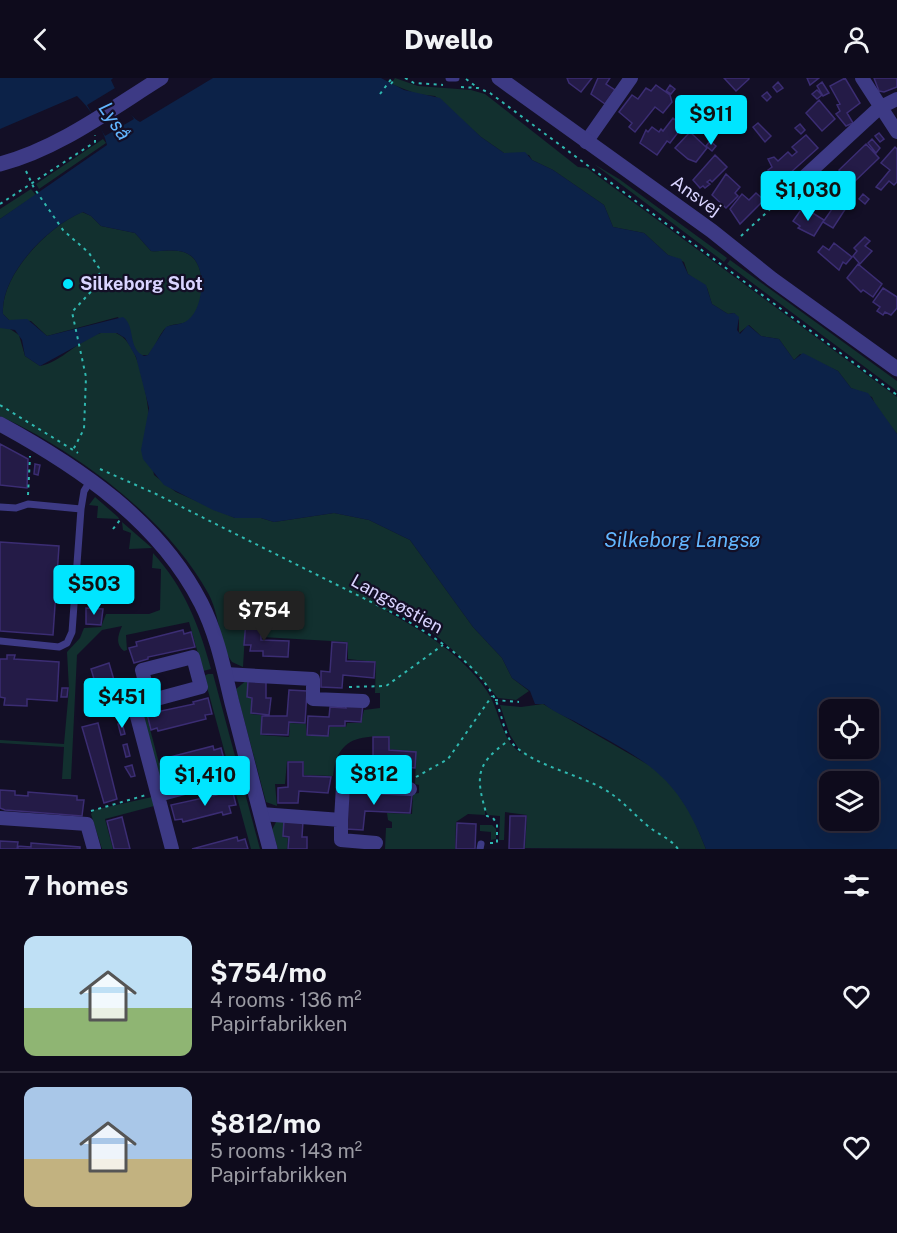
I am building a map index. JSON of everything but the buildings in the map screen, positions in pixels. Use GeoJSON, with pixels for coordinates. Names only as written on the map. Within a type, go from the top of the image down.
{"type":"FeatureCollection","features":[{"type":"Feature","properties":{"kind":"street"},"geometry":{"type":"LineString","coordinates":[[0,164],[32,153],[95,119],[161,78]]}},
{"type":"Feature","properties":{"kind":"street","name":"Ansvej"},"geometry":{"type":"LineString","coordinates":[[499,78],[897,369]]}},
{"type":"Feature","properties":{"kind":"street"},"geometry":{"type":"LineString","coordinates":[[586,142],[631,78]]}},
{"type":"Feature","properties":{"kind":"street"},"geometry":{"type":"LineString","coordinates":[[862,78],[879,108],[897,132]]}},
{"type":"Feature","properties":{"kind":"street"},"geometry":{"type":"LineString","coordinates":[[788,192],[879,108],[897,99]]}},
{"type":"Feature","properties":{"kind":"street"},"geometry":{"type":"LineString","coordinates":[[0,424],[91,480],[147,530],[178,565],[206,613],[225,674],[270,849]]}},
{"type":"Feature","properties":{"kind":"street"},"geometry":{"type":"LineString","coordinates":[[225,674],[313,679],[313,699],[363,701]]}},
{"type":"Feature","properties":{"kind":"street"},"geometry":{"type":"LineString","coordinates":[[150,701],[134,705],[172,849]]}},
{"type":"Feature","properties":{"kind":"street"},"geometry":{"type":"LineString","coordinates":[[158,795],[226,777]]}},
{"type":"Feature","properties":{"kind":"street"},"geometry":{"type":"LineString","coordinates":[[376,843],[341,840],[343,786],[413,783]]}},
{"type":"Feature","properties":{"kind":"street"},"geometry":{"type":"LineString","coordinates":[[261,814],[341,820]]}},
{"type":"Feature","properties":{"kind":"street"},"geometry":{"type":"LineString","coordinates":[[0,818],[87,824],[94,849]]}},
{"type":"Feature","properties":{"kind":"lane"},"geometry":{"type":"LineString","coordinates":[[449,78],[456,78]]}},
{"type":"Feature","properties":{"kind":"lane"},"geometry":{"type":"LineString","coordinates":[[0,641],[59,647],[67,643],[72,632],[81,509],[84,491],[91,480]]}},
{"type":"Feature","properties":{"kind":"lane"},"geometry":{"type":"LineString","coordinates":[[0,507],[16,508],[28,504],[81,509]]}},
{"type":"Feature","properties":{"kind":"path"},"geometry":{"type":"LineString","coordinates":[[391,84],[394,78]]}},
{"type":"Feature","properties":{"kind":"path"},"geometry":{"type":"LineString","coordinates":[[380,94],[394,78]]}},
{"type":"Feature","properties":{"kind":"path"},"geometry":{"type":"LineString","coordinates":[[405,78],[414,83],[446,86]]}},
{"type":"Feature","properties":{"kind":"path"},"geometry":{"type":"LineString","coordinates":[[466,78],[478,88]]}},
{"type":"Feature","properties":{"kind":"path"},"geometry":{"type":"LineString","coordinates":[[457,86],[478,88],[490,93],[897,395]]}},
{"type":"Feature","properties":{"kind":"path"},"geometry":{"type":"LineString","coordinates":[[0,204],[95,142],[95,119]]}},
{"type":"Feature","properties":{"kind":"path"},"geometry":{"type":"LineString","coordinates":[[32,183],[63,230],[89,253],[101,273],[100,282],[86,300],[75,307],[72,321],[86,377],[84,429],[74,449]]}},
{"type":"Feature","properties":{"kind":"path"},"geometry":{"type":"LineString","coordinates":[[730,246],[788,192]]}},
{"type":"Feature","properties":{"kind":"path"},"geometry":{"type":"LineString","coordinates":[[0,405],[79,454]]}},
{"type":"Feature","properties":{"kind":"path"},"geometry":{"type":"LineString","coordinates":[[28,504],[31,441]]}},
{"type":"Feature","properties":{"kind":"path","name":"Langsøstien"},"geometry":{"type":"LineString","coordinates":[[93,464],[399,616],[443,645],[475,673],[495,700],[509,740]]}},
{"type":"Feature","properties":{"kind":"path"},"geometry":{"type":"LineString","coordinates":[[366,686],[387,686],[443,645]]}},
{"type":"Feature","properties":{"kind":"path"},"geometry":{"type":"LineString","coordinates":[[413,783],[448,759],[492,696]]}},
{"type":"Feature","properties":{"kind":"path"},"geometry":{"type":"LineString","coordinates":[[495,700],[519,702]]}},
{"type":"Feature","properties":{"kind":"path"},"geometry":{"type":"LineString","coordinates":[[481,846],[497,843],[497,824],[493,818],[487,816],[478,786],[479,773],[491,753],[509,740],[516,748],[541,763],[600,787],[621,799],[650,827],[678,849]]}},
{"type":"Feature","properties":{"kind":"path"},"geometry":{"type":"LineString","coordinates":[[81,823],[94,809],[158,795]]}},
{"type":"Feature","properties":{"kind":"green space"},"geometry":{"type":"Polygon","coordinates":[[[395,78],[418,86],[471,90],[485,94],[578,167],[587,168],[897,397],[897,434],[876,407],[872,397],[851,388],[838,371],[800,354],[794,360],[779,339],[761,336],[749,325],[739,333],[739,320],[734,313],[728,314],[712,304],[707,288],[688,274],[684,262],[668,255],[644,233],[613,227],[604,205],[553,170],[532,160],[529,155],[504,153],[481,137],[435,96],[417,94],[391,84],[395,78]]]}},
{"type":"Feature","properties":{"kind":"green space"},"geometry":{"type":"Polygon","coordinates":[[[103,139],[106,143],[39,189],[36,184],[103,139]]]}},
{"type":"Feature","properties":{"kind":"green space"},"geometry":{"type":"Polygon","coordinates":[[[594,164],[619,179],[727,258],[724,262],[594,164]]]}},
{"type":"Feature","properties":{"kind":"green space"},"geometry":{"type":"Polygon","coordinates":[[[31,189],[36,195],[0,219],[0,209],[31,189]]]}},
{"type":"Feature","properties":{"kind":"green space"},"geometry":{"type":"Polygon","coordinates":[[[82,212],[91,216],[101,226],[135,233],[151,251],[184,252],[194,259],[199,267],[201,297],[194,315],[188,321],[165,328],[148,355],[140,355],[137,352],[118,317],[47,336],[31,321],[9,320],[3,314],[4,299],[18,268],[55,228],[82,212]]]}},
{"type":"Feature","properties":{"kind":"green space"},"geometry":{"type":"Polygon","coordinates":[[[730,260],[897,381],[897,391],[727,264],[730,260]]]}},
{"type":"Feature","properties":{"kind":"green space"},"geometry":{"type":"Polygon","coordinates":[[[7,327],[19,335],[25,356],[40,366],[56,360],[85,340],[101,333],[117,334],[130,345],[139,364],[145,388],[154,475],[176,492],[235,518],[261,518],[274,522],[334,513],[369,520],[410,540],[473,627],[502,658],[512,678],[529,691],[516,700],[498,698],[462,659],[432,632],[400,614],[386,611],[428,636],[466,666],[492,699],[505,733],[515,748],[522,754],[510,735],[500,705],[521,707],[543,704],[654,768],[672,785],[692,815],[706,849],[525,848],[527,815],[505,812],[504,840],[499,840],[500,816],[488,815],[485,810],[485,815],[468,814],[456,822],[455,849],[385,849],[386,828],[392,828],[392,822],[388,820],[387,813],[412,814],[413,794],[419,793],[419,785],[415,784],[416,752],[389,749],[390,737],[367,737],[350,742],[339,754],[333,776],[304,775],[304,762],[287,761],[285,784],[275,784],[277,806],[266,802],[236,689],[247,680],[247,698],[251,698],[251,714],[261,715],[261,735],[289,737],[290,723],[306,724],[306,736],[329,736],[330,727],[346,727],[347,723],[361,723],[364,710],[380,708],[380,693],[375,693],[376,662],[348,659],[348,642],[262,637],[262,619],[246,617],[243,667],[232,662],[224,646],[208,593],[190,565],[169,539],[144,513],[88,468],[59,448],[0,416],[0,328],[7,327]]]}},
{"type":"Feature","properties":{"kind":"green space"},"geometry":{"type":"Polygon","coordinates":[[[95,497],[119,519],[97,518],[98,506],[89,505],[95,497]]]}},
{"type":"Feature","properties":{"kind":"green space"},"geometry":{"type":"Polygon","coordinates":[[[122,522],[152,548],[129,549],[131,533],[123,530],[122,522]]]}},
{"type":"Feature","properties":{"kind":"green space"},"geometry":{"type":"Polygon","coordinates":[[[153,553],[173,579],[189,607],[211,669],[203,671],[189,622],[126,635],[127,650],[124,651],[118,642],[122,626],[102,630],[77,655],[71,779],[62,779],[64,747],[0,743],[0,740],[64,744],[69,689],[67,652],[80,638],[84,628],[101,627],[106,614],[149,614],[160,610],[161,569],[152,568],[153,553]]]}},
{"type":"Feature","properties":{"kind":"green space"},"geometry":{"type":"Polygon","coordinates":[[[213,674],[260,849],[251,849],[204,676],[213,674]]]}},
{"type":"Feature","properties":{"kind":"green space"},"geometry":{"type":"Polygon","coordinates":[[[144,706],[165,786],[162,788],[141,712],[144,706]]]}},
{"type":"Feature","properties":{"kind":"green space"},"geometry":{"type":"Polygon","coordinates":[[[152,797],[154,806],[105,819],[113,849],[102,849],[91,814],[94,810],[152,797]]]}},
{"type":"Feature","properties":{"kind":"green space"},"geometry":{"type":"Polygon","coordinates":[[[284,819],[283,837],[288,838],[287,849],[278,849],[272,830],[276,822],[284,819]]]}},
{"type":"Feature","properties":{"kind":"green space"},"geometry":{"type":"Polygon","coordinates":[[[480,825],[492,825],[496,829],[496,839],[491,840],[491,832],[480,831],[480,825]]]}},
{"type":"Feature","properties":{"kind":"water","name":"Silkeborg Langsø"},"geometry":{"type":"Polygon","coordinates":[[[0,78],[113,78],[111,80],[123,103],[140,122],[213,78],[381,78],[404,90],[440,98],[481,137],[504,153],[525,152],[532,160],[553,170],[604,205],[613,227],[644,233],[668,255],[681,259],[688,274],[706,285],[712,304],[728,314],[734,313],[739,317],[737,330],[740,334],[748,325],[761,336],[779,339],[794,360],[803,353],[838,371],[851,388],[868,393],[897,434],[897,849],[706,849],[684,804],[672,787],[658,774],[626,750],[544,704],[535,704],[530,691],[512,678],[502,658],[473,627],[410,540],[369,520],[334,513],[274,522],[261,518],[235,518],[213,510],[164,485],[143,459],[141,450],[149,408],[136,357],[125,338],[117,333],[100,333],[40,366],[25,356],[22,340],[15,330],[0,328],[0,219],[107,145],[99,125],[77,96],[0,129],[0,78]],[[83,212],[70,219],[56,228],[29,253],[9,283],[4,299],[3,314],[9,320],[27,319],[47,336],[123,317],[129,326],[135,348],[144,356],[148,355],[166,327],[188,320],[198,306],[202,286],[199,267],[194,259],[184,252],[151,251],[135,233],[101,226],[83,212]]]}},
{"type":"Feature","properties":{"kind":"pier"},"geometry":{"type":"Polygon","coordinates":[[[115,88],[134,119],[105,136],[87,105],[115,88]]]}},
{"type":"Feature","properties":{"kind":"place","name":"Silkeborg Slot"},"geometry":{"type":"Point","coordinates":[68,284]}},
{"type":"Feature","properties":{"kind":"water label","name":"Lyså"},"geometry":{"type":"Point","coordinates":[115,121]}}]}
